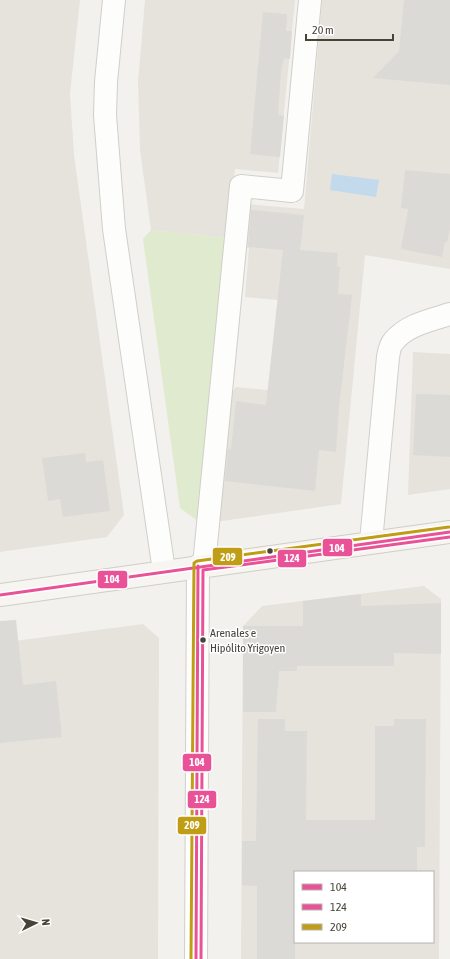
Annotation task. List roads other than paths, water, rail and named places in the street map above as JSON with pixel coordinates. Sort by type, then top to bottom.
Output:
[{"type":"main road","points":[[0,596],[164,571],[450,532]]},
{"type":"street","points":[[114,0],[106,82],[105,115],[114,229],[164,571]]},
{"type":"street","points":[[196,959],[201,566],[241,186],[292,191],[310,0]]},
{"type":"street","points":[[370,542],[388,357],[392,342],[403,332],[417,325],[450,314]]},
{"type":"water","points":[[332,174],[379,180],[376,197],[330,190]]},
{"type":"place","name":"Arenales e Hipólito Yrigoyen","points":[[203,640]]}]
